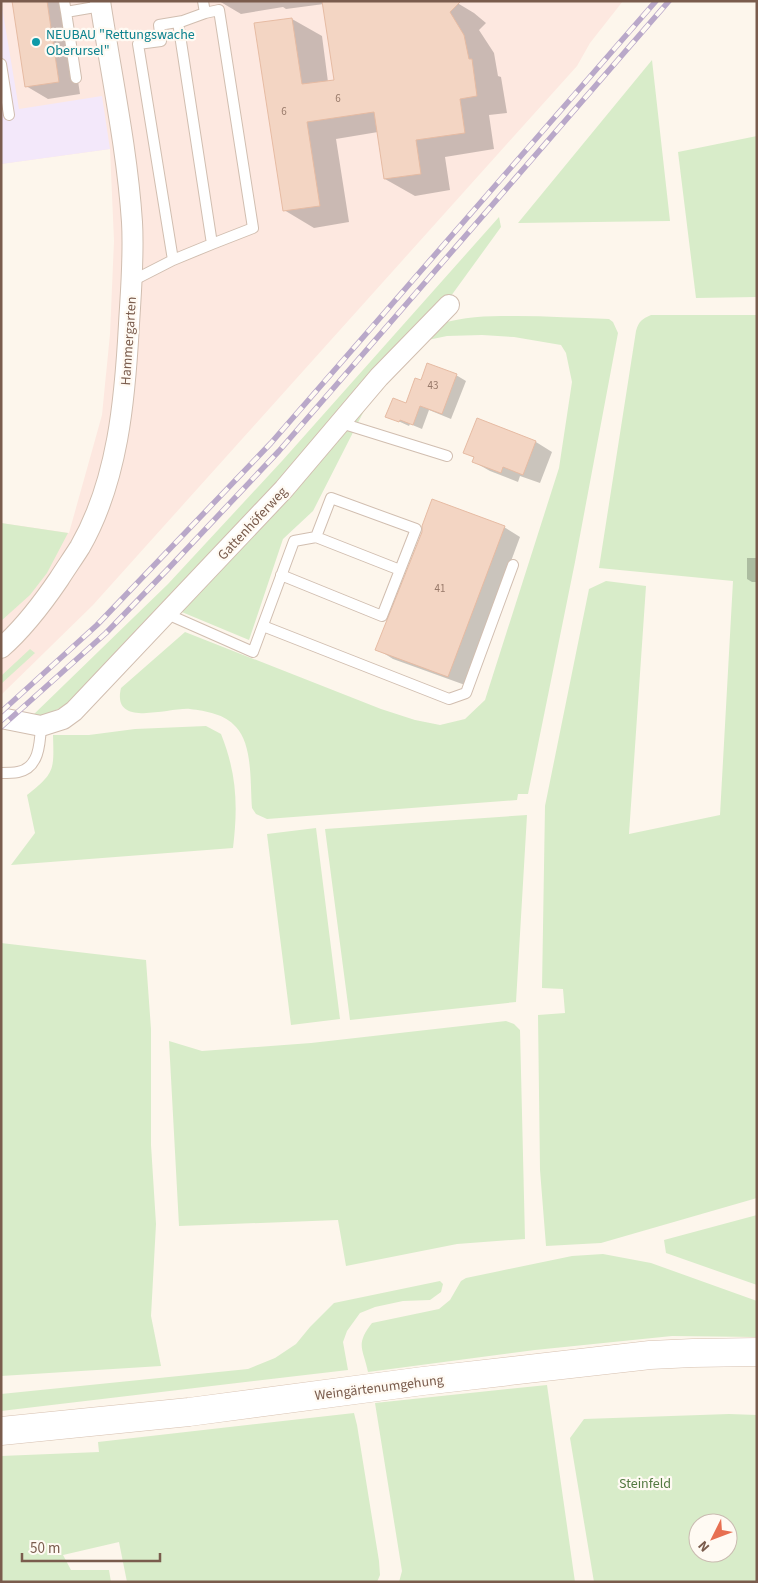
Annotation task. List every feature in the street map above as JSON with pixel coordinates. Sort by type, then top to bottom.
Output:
[{"type":"main road","name":"Weingärtenumgehung","points":[[1,1431],[189,1412],[414,1382],[632,1357],[693,1353],[757,1352]]},
{"type":"street","name":"Hammergarten","points":[[2,647],[26,623],[46,598],[80,546],[102,493],[119,426],[127,368],[132,281],[132,222],[123,148],[101,4]]},
{"type":"street","name":"Gattenhöferweg","points":[[41,726],[63,719],[74,711],[284,489],[379,377],[450,305]]},
{"type":"street","points":[[1,718],[41,726]]},
{"type":"lane","points":[[203,1],[205,13]]},
{"type":"lane","points":[[76,78],[65,7],[101,4]]},
{"type":"lane","points":[[132,281],[172,260],[253,228],[219,10],[178,22],[159,25],[161,41],[138,44],[172,260]]},
{"type":"lane","points":[[178,22],[212,244]]},
{"type":"lane","points":[[1,64],[9,115]]},
{"type":"lane","points":[[341,423],[447,456]]},
{"type":"lane","points":[[281,575],[382,616],[416,530],[331,498],[316,537]]},
{"type":"lane","points":[[166,614],[253,652],[294,541],[316,537],[400,570]]},
{"type":"lane","points":[[263,626],[449,699],[466,693],[513,565]]},
{"type":"lane","points":[[1,773],[18,772],[28,768],[35,760],[40,747],[41,726]]},
{"type":"shaded area","points":[[1,1],[623,1],[590,43],[577,66],[93,605],[1,695],[1,523],[69,533],[102,415],[110,334],[114,241],[110,149],[1,164]]},
{"type":"shaded area","points":[[1,1],[19,109],[102,96],[110,149],[1,164]]},
{"type":"green space","points":[[652,60],[670,221],[518,223]]},
{"type":"green space","points":[[757,136],[757,297],[696,298],[678,152]]},
{"type":"green space","points":[[499,217],[501,227],[443,307],[440,324],[468,318],[497,316],[609,319],[613,322],[618,333],[575,562],[528,794],[518,794],[517,800],[267,819],[256,814],[252,808],[248,754],[241,735],[232,723],[215,714],[190,709],[144,713],[133,712],[125,708],[120,701],[121,688],[185,632],[381,709],[415,720],[440,725],[465,719],[485,700],[559,468],[572,382],[566,353],[561,345],[514,337],[482,335],[447,336],[423,341],[381,391],[379,389],[369,401],[313,511],[283,539],[249,640],[165,605],[80,697],[41,718],[31,717],[168,584],[282,461]]},
{"type":"green space","points":[[651,315],[757,315],[757,1198],[601,1243],[546,1246],[540,1170],[538,1015],[565,1013],[563,989],[542,988],[545,806],[589,589],[606,581],[646,586],[629,834],[720,815],[733,581],[599,568],[636,331],[641,321]]},
{"type":"green space","points":[[1,523],[68,533],[47,573],[30,595],[1,621]]},
{"type":"green space","points":[[30,649],[35,653],[1,684],[1,676]]},
{"type":"green space","points":[[206,726],[221,734],[230,763],[236,804],[233,848],[11,865],[35,833],[27,795],[48,776],[51,770],[53,764],[53,735],[89,735],[135,729]]},
{"type":"green space","points":[[527,815],[516,1002],[350,1020],[325,829]]},
{"type":"green space","points":[[316,828],[340,1019],[291,1025],[267,834]]},
{"type":"green space","points":[[1,943],[146,960],[151,1029],[151,1145],[156,1224],[151,1316],[161,1366],[1,1376]]},
{"type":"green space","points":[[506,1021],[514,1024],[520,1030],[525,1239],[457,1244],[346,1266],[338,1220],[179,1226],[169,1041],[202,1051],[311,1043]]},
{"type":"green space","points":[[757,1215],[757,1285],[666,1253],[664,1240]]},
{"type":"green space","points":[[603,1254],[651,1263],[757,1301],[757,1337],[672,1336],[535,1350],[368,1372],[362,1342],[372,1323],[439,1309],[450,1300],[461,1281],[466,1278],[572,1256]]},
{"type":"green space","points":[[440,1281],[443,1284],[441,1292],[430,1300],[403,1301],[375,1307],[360,1313],[347,1331],[343,1342],[348,1370],[1,1411],[1,1394],[248,1369],[275,1358],[296,1344],[334,1303]]},
{"type":"green space","points":[[547,1385],[575,1582],[399,1582],[402,1571],[375,1403]]},
{"type":"green space","points":[[354,1413],[379,1561],[380,1575],[377,1582],[127,1582],[119,1542],[63,1555],[71,1570],[109,1570],[111,1582],[1,1582],[1,1456],[99,1452],[98,1442]]},
{"type":"green space","name":"Steinfeld","points":[[729,1414],[757,1415],[757,1582],[594,1582],[570,1438],[584,1419]]},
{"type":"building","name":"NEUBAU \"Rettungswache Oberursel\"","points":[[12,1],[47,1],[59,82],[25,87]]},
{"type":"building","points":[[322,1],[461,1],[450,12],[464,35],[469,59],[472,59],[477,96],[460,99],[465,133],[416,140],[421,174],[384,179],[374,112],[307,122],[320,206],[283,211],[254,23],[292,18],[302,84],[334,80]]},
{"type":"building","points":[[427,363],[457,374],[442,414],[420,406],[413,425],[385,417],[393,398],[406,403],[415,378],[421,380]]},
{"type":"building","points":[[477,418],[536,441],[523,475],[503,467],[501,473],[472,462],[474,457],[463,453]]},
{"type":"building","points":[[432,499],[505,526],[448,677],[375,650],[422,532],[422,526]]},
{"type":"railway","points":[[1,712],[97,625],[271,443],[656,1]]},
{"type":"railway","points":[[1,727],[106,633],[279,451],[669,1]]},
{"type":"place","name":"NEUBAU \"Rettungswache Oberursel\"","points":[[36,42]]}]
